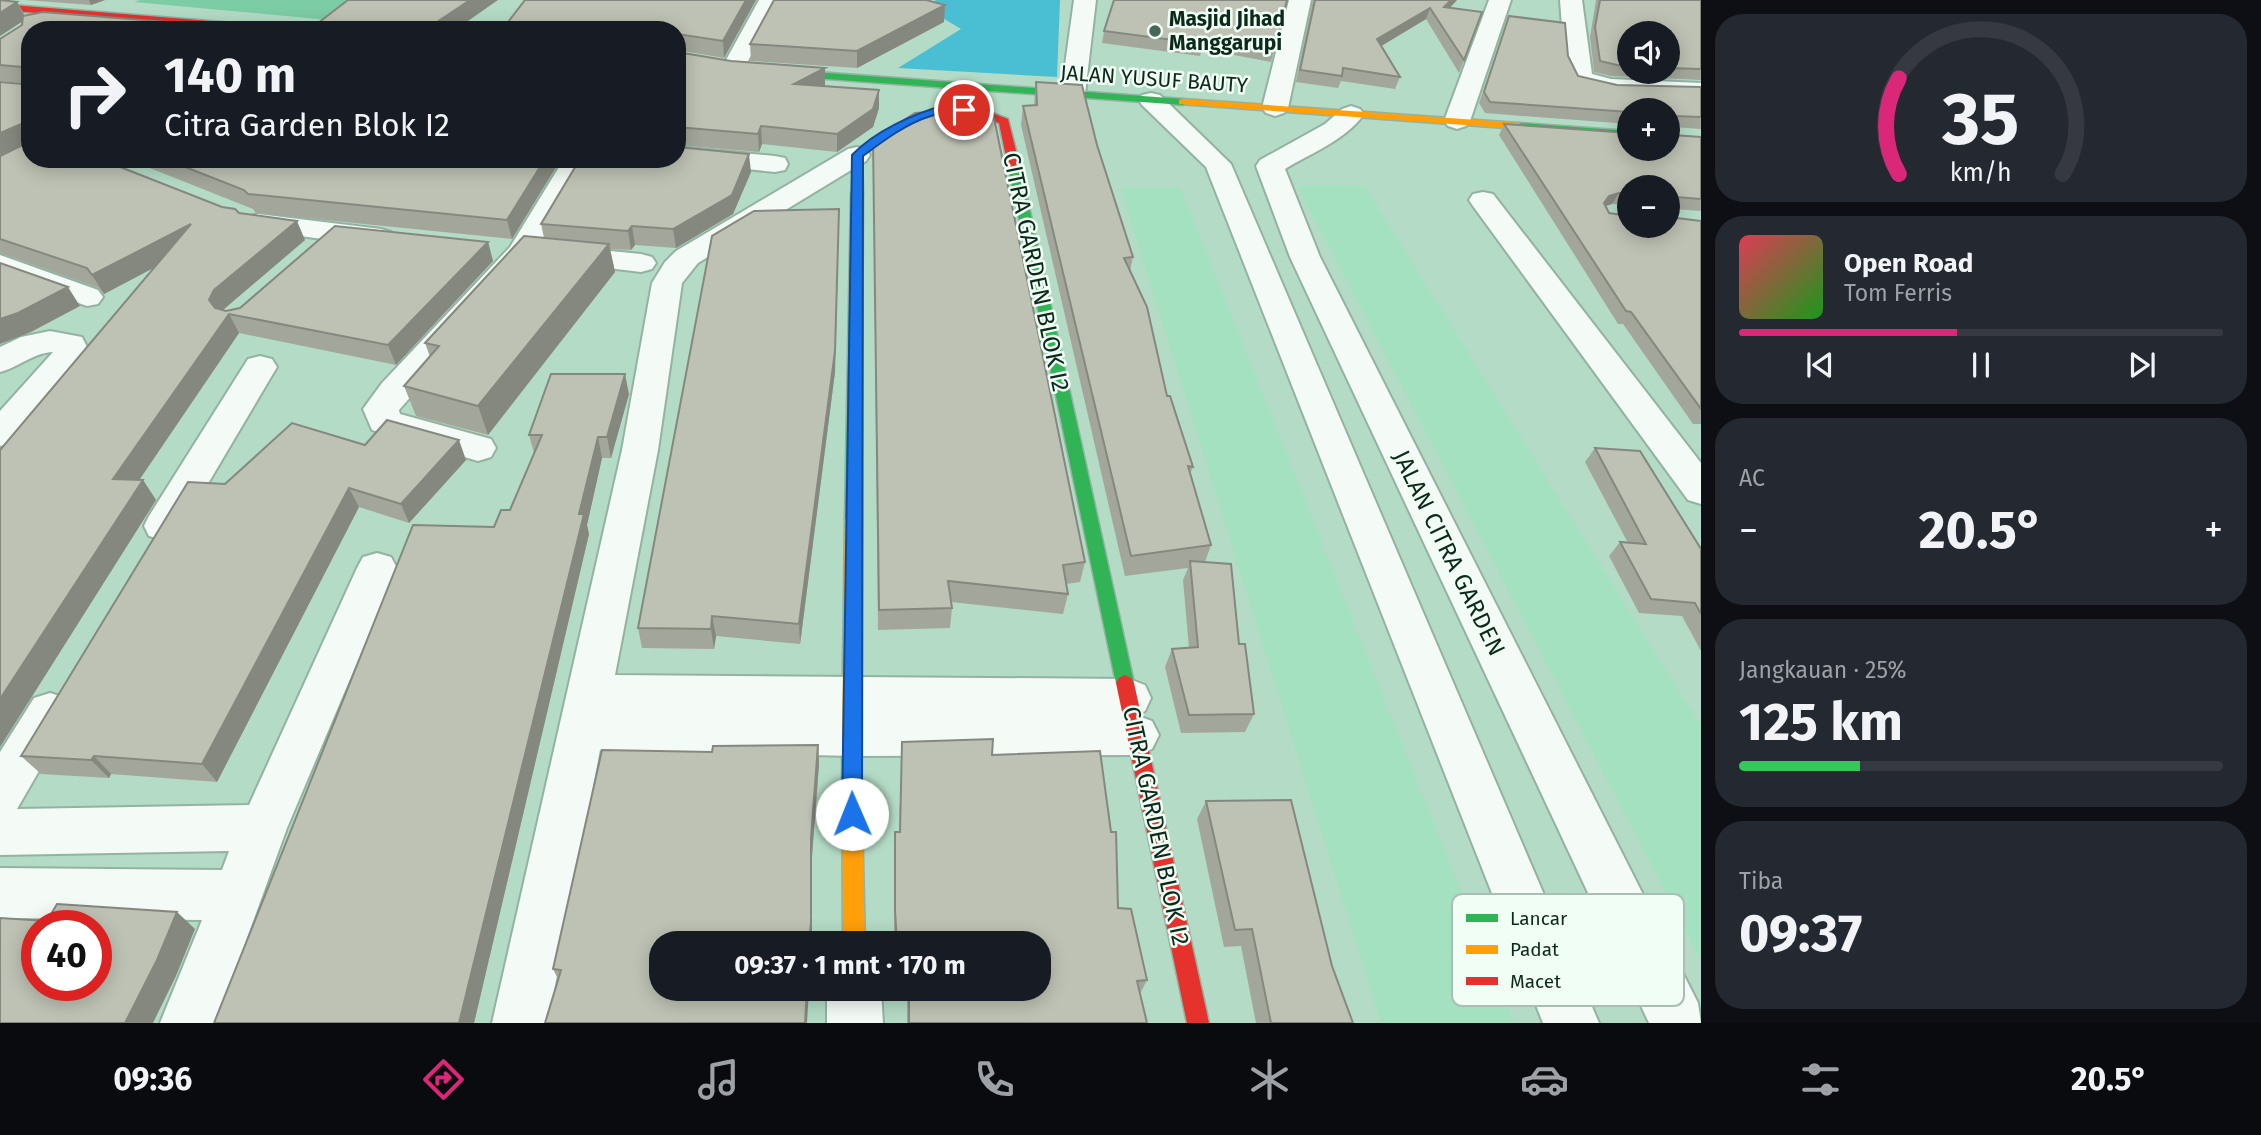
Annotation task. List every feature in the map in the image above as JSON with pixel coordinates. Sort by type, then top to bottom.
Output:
[{"type":"street","points":[[733,69],[770,0]]},
{"type":"street","points":[[1073,94],[1085,0]]},
{"type":"street","points":[[1275,108],[1300,0]]},
{"type":"street","points":[[1457,121],[1500,0]]},
{"type":"street","points":[[1571,0],[1577,67],[1581,79],[1611,86],[1701,90]]},
{"type":"street","points":[[5,10],[63,19],[103,21]]},
{"type":"street","name":"JALAN YUSUF BAUTY","points":[[686,61],[733,69],[1617,133]]},
{"type":"street","name":"JALAN CITRA GARDEN","points":[[1151,100],[1184,132],[1246,157],[1305,257],[1615,894]]},
{"type":"street","name":"CITRA GARDEN BLOK I2","points":[[857,155],[877,140],[923,115],[938,110],[983,111],[1003,121],[1198,1023]]},
{"type":"street","points":[[1246,157],[1319,137],[1334,129],[1351,114]]},
{"type":"street","points":[[520,1023],[640,450],[667,283],[687,257],[857,155]]},
{"type":"street","points":[[854,931],[852,715],[857,155]]},
{"type":"street","points":[[686,156],[775,164]]},
{"type":"street","name":"JALAN CITRA GARDEN","points":[[1246,157],[1523,894]]},
{"type":"street","points":[[478,448],[385,422],[381,409],[394,391],[522,252],[573,168]]},
{"type":"street","points":[[1483,200],[1701,490]]},
{"type":"street","points":[[243,217],[409,241]]},
{"type":"street","points":[[306,258],[336,232]]},
{"type":"street","points":[[484,248],[641,263]]},
{"type":"street","points":[[0,264],[87,298]]},
{"type":"street","points":[[0,361],[28,344],[44,340],[70,344],[72,351],[0,434]]},
{"type":"street","points":[[144,557],[260,367]]},
{"type":"street","points":[[188,1023],[263,828],[377,568]]},
{"type":"street","points":[[0,794],[72,676]]},
{"type":"street","points":[[585,712],[1133,717]]},
{"type":"street","points":[[0,832],[263,828]]},
{"type":"street","points":[[0,893],[237,895]]},
{"type":"street","points":[[854,1001],[855,1023]]},
{"type":"street","name":"JALAN CITRA GARDEN","points":[[1565,1006],[1571,1023]]},
{"type":"street","name":"JALAN CITRA GARDEN","points":[[1670,1006],[1678,1023]]},
{"type":"shaded area","points":[[361,0],[329,20],[134,2]]},
{"type":"shaded area","points":[[1297,186],[1365,186],[1701,726],[1701,960],[1684,927],[1684,894],[1667,894]]},
{"type":"shaded area","points":[[1120,187],[1180,187],[1462,894],[1452,894],[1452,1006],[1507,1006],[1514,1023],[1381,1023]]},
{"type":"water","points":[[936,0],[1060,0],[1057,77],[898,68],[961,29],[926,8]]},
{"type":"building","points":[[0,0],[17,2],[0,13]]},
{"type":"building","points":[[348,0],[470,0],[438,21],[321,21]]},
{"type":"building","points":[[525,0],[746,0],[723,41],[686,35],[686,21],[509,21]]},
{"type":"building","points":[[774,0],[926,0],[945,5],[857,51],[750,44]]},
{"type":"building","points":[[1114,0],[1287,0],[1274,50],[1204,37],[1203,44],[1104,31]]},
{"type":"building","points":[[1315,0],[1451,0],[1444,7],[1482,12],[1464,60],[1430,8],[1377,39],[1400,77],[1343,68],[1342,76],[1300,70]]},
{"type":"building","points":[[1600,0],[1701,0],[1701,69],[1680,68],[1680,21],[1617,21],[1617,65],[1600,61],[1595,27]]},
{"type":"building","points":[[43,12],[154,21],[22,21],[23,16]]},
{"type":"building","points":[[1509,16],[1565,23],[1568,56],[1578,76],[1617,85],[1701,87],[1701,117],[1680,116],[1680,98],[1617,98],[1617,111],[1490,102],[1484,92]]},
{"type":"building","points":[[21,26],[21,67],[0,65],[0,39]]},
{"type":"building","points":[[686,54],[731,61],[825,68],[794,84],[879,90],[873,109],[837,134],[761,126],[758,134],[686,128]]},
{"type":"building","points":[[0,82],[21,84],[21,124],[0,133]]},
{"type":"building","points":[[1036,82],[1082,85],[1097,145],[1133,257],[1124,258],[1147,307],[1167,396],[1170,396],[1193,467],[1188,466],[1211,545],[1131,556],[1023,106],[1037,105]]},
{"type":"building","points":[[992,108],[1085,562],[1063,565],[1068,594],[948,581],[952,608],[879,610],[873,140],[915,113]]},
{"type":"building","points":[[1504,124],[1617,132],[1617,161],[1680,161],[1680,136],[1701,137],[1701,199],[1680,197],[1680,175],[1617,175],[1617,194],[1609,196],[1604,203],[1609,213],[1617,214],[1617,238],[1680,238],[1680,218],[1701,221],[1701,409],[1631,312],[1626,311]]},
{"type":"building","points":[[21,146],[21,168],[123,168],[222,207],[235,209],[239,213],[297,221],[214,290],[209,300],[215,308],[226,311],[240,308],[335,226],[488,242],[388,345],[229,314],[113,479],[143,480],[0,699],[0,450],[191,224],[92,275],[87,268],[0,239],[0,156]]},
{"type":"building","points":[[686,148],[749,154],[732,195],[673,229],[632,226],[628,231],[541,224],[575,168],[686,168]]},
{"type":"building","points":[[188,168],[539,168],[507,220],[248,194]]},
{"type":"building","points":[[839,209],[835,351],[799,624],[712,616],[711,629],[638,628],[712,236],[754,211]]},
{"type":"building","points":[[524,236],[609,244],[478,406],[404,386],[439,346],[425,343]]},
{"type":"building","points":[[0,263],[68,287],[18,313],[0,319]]},
{"type":"building","points":[[551,374],[625,374],[607,437],[598,437],[579,514],[584,514],[459,1023],[214,1023],[413,525],[494,527],[501,510],[510,510],[542,435],[529,435]]},
{"type":"building","points":[[387,420],[459,440],[401,504],[349,488],[202,764],[94,756],[91,760],[21,756],[188,482],[225,484],[292,423],[365,445]]},
{"type":"building","points":[[1595,448],[1640,451],[1701,549],[1701,614],[1695,603],[1651,599],[1620,542],[1646,544]]},
{"type":"building","points":[[1190,561],[1231,564],[1239,644],[1245,644],[1254,714],[1189,715],[1172,649],[1198,647]]},
{"type":"building","points":[[993,739],[992,755],[1100,751],[1111,832],[1116,832],[1118,908],[1131,909],[1147,980],[1137,981],[1147,1023],[909,1023],[909,1001],[1051,1001],[1051,931],[896,931],[895,832],[900,832],[902,742]]},
{"type":"building","points":[[818,745],[811,838],[810,931],[649,931],[649,1001],[806,1001],[805,1023],[545,1023],[561,970],[553,969],[602,750],[712,752],[713,746]]},
{"type":"building","points":[[1291,800],[1332,966],[1353,1023],[1271,1023],[1252,929],[1235,930],[1206,801]]},
{"type":"building","points":[[57,904],[177,912],[157,960],[125,1023],[0,1023],[0,918],[21,919],[21,1001],[112,1001],[112,910],[53,910]]},
{"type":"traffic: fast","points":[[686,61],[733,69],[1183,102]]},
{"type":"traffic: fast","points":[[1519,126],[1617,133]]},
{"type":"traffic: fast","points":[[1014,166],[1125,683]]},
{"type":"traffic: fast","points":[[853,519],[857,193]]},
{"type":"traffic: slow","points":[[1183,102],[1519,126]]},
{"type":"traffic: slow","points":[[853,519],[851,736],[854,931]]},
{"type":"traffic: jam","points":[[0,7],[173,21]]},
{"type":"traffic: jam","points":[[857,193],[857,155],[909,122],[945,110],[964,109],[1004,121],[1014,166]]},
{"type":"traffic: jam","points":[[1125,683],[1198,1023]]},
{"type":"place","name":"Masjid Jihad Manggarupi","points":[[1155,31]]},
{"type":"route","points":[[852,814],[850,736],[853,694],[857,155],[877,140],[923,115],[945,108],[964,110]]}]
